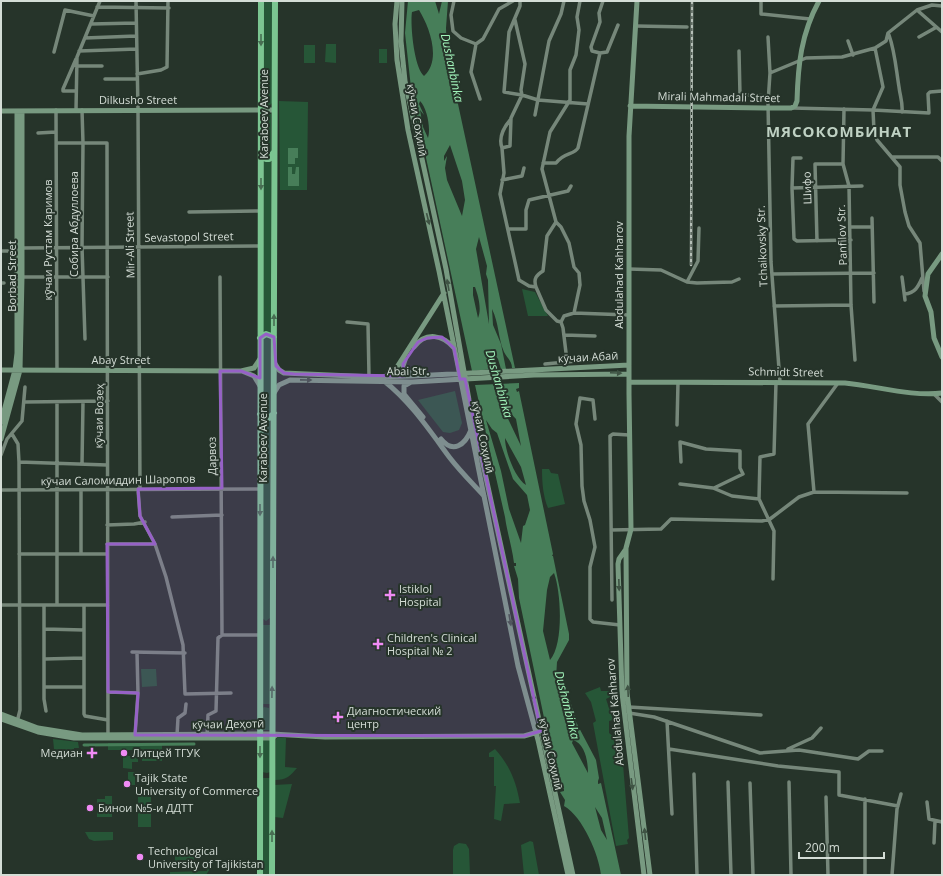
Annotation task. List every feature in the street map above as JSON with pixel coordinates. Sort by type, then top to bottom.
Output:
[{"type":"highway","name":"Karaboev Avenue","points":[[260,875],[261,1]]},
{"type":"highway","name":"Karaboev Avenue","points":[[272,875],[275,1]]},
{"type":"highway","points":[[261,153],[266,159],[269,159],[274,152]]},
{"type":"highway","points":[[260,338],[268,334],[274,338]]},
{"type":"highway","points":[[260,414],[269,418],[274,413]]},
{"type":"highway","points":[[260,619],[267,624],[273,618]]},
{"type":"highway","points":[[260,710],[265,705],[272,708]]},
{"type":"highway","points":[[260,773],[266,777],[270,776],[272,771]]},
{"type":"main road","name":"кӯчаи Соҳилӣ","points":[[397,1],[395,31],[397,60],[408,130],[444,293],[521,677],[538,732]]},
{"type":"main road","name":"кӯчаи Соҳилӣ","points":[[402,1],[400,28],[402,63],[446,270],[468,400],[528,675],[538,732],[568,875]]},
{"type":"main road","name":"Abdulahad Kahharov","points":[[638,1],[630,106],[629,434],[631,529],[626,548],[626,625],[629,710],[649,874]]},
{"type":"main road","name":"Mirali Mahmadali Street","points":[[630,106],[791,108],[795,106],[797,101],[801,46],[810,20],[819,1]]},
{"type":"main road","name":"Dilkusho Street","points":[[1,111],[274,110]]},
{"type":"main road","name":"Borbad Street","points":[[1,439],[17,370],[22,277],[19,111]]},
{"type":"main road","name":"Borbad Street","points":[[1,422],[17,370],[19,111]]},
{"type":"main road","points":[[421,189],[423,191],[428,188]]},
{"type":"main road","points":[[424,204],[431,203]]},
{"type":"main road","points":[[942,254],[928,274],[925,296],[931,312],[934,338],[942,357]]},
{"type":"main road","points":[[444,293],[397,367],[385,379],[443,447],[450,458],[485,497]]},
{"type":"main road","points":[[454,348],[442,337],[427,338],[418,342],[403,364],[404,370],[412,379],[404,386],[404,394],[443,442],[450,446],[462,445],[467,440],[471,429]]},
{"type":"main road","name":"Abay Street","points":[[1,370],[241,371],[254,368],[260,359]]},
{"type":"main road","name":"Abai Str.","points":[[274,361],[279,370],[284,372],[369,376],[385,379]]},
{"type":"main road","name":"кӯчаи Абаӣ","points":[[533,372],[629,365]]},
{"type":"main road","points":[[241,371],[254,376],[260,388]]},
{"type":"main road","name":"Abai Str.","points":[[273,394],[279,385],[290,380],[412,379],[533,372]]},
{"type":"main road","name":"кӯчаи Абаӣ","points":[[533,372],[629,374]]},
{"type":"main road","name":"Schmidt Street","points":[[629,382],[838,383],[871,385],[918,394],[942,393]]},
{"type":"main road","name":"Abdulahad Kahharov","points":[[626,548],[619,559],[623,706],[649,874]]},
{"type":"main road","points":[[521,677],[528,675]]},
{"type":"main road","name":"кӯчаи Деҳотӣ","points":[[1,714],[17,723]]},
{"type":"main road","name":"кӯчаи Деҳотӣ","points":[[1,719],[56,736],[524,736],[538,732]]},
{"type":"main road","points":[[538,732],[573,875]]},
{"type":"main road","name":"кӯчаи Деҳотӣ","points":[[108,737],[135,735],[207,737]]},
{"type":"street","points":[[76,91],[63,89],[100,1]]},
{"type":"street","name":"Mir-Ali Street","points":[[136,1],[140,516],[145,522],[155,544],[166,578],[185,653],[185,694],[216,694]]},
{"type":"street","points":[[137,74],[162,70],[166,67],[169,8],[168,1]]},
{"type":"street","points":[[454,1],[451,16],[453,31],[460,38],[476,44]]},
{"type":"street","points":[[480,98],[471,72],[476,44],[483,39],[499,9],[513,1]]},
{"type":"street","points":[[520,1],[520,6],[509,32],[504,92],[522,95],[538,100],[588,104]]},
{"type":"street","points":[[535,115],[549,41],[561,14],[564,1]]},
{"type":"street","points":[[574,313],[580,285],[579,273],[574,267],[569,243],[561,227],[556,222],[542,172],[550,132],[570,98],[570,70],[576,55],[579,30],[577,17],[580,1]]},
{"type":"street","points":[[603,1],[599,13],[600,22],[590,47],[592,51],[600,53],[607,52],[618,25]]},
{"type":"street","points":[[761,1],[761,14],[810,20]]},
{"type":"street","points":[[770,73],[813,56],[828,59],[853,55],[875,48],[886,41],[888,33],[917,10],[932,5],[942,6]]},
{"type":"street","points":[[97,7],[169,8]]},
{"type":"street","points":[[54,52],[65,10],[94,16]]},
{"type":"street","points":[[917,10],[931,21],[935,28],[942,32]]},
{"type":"street","points":[[515,20],[525,64],[521,90],[522,95],[511,118],[504,127],[502,134],[504,160],[500,194],[519,280],[529,286],[536,287]]},
{"type":"street","points":[[91,24],[136,23]]},
{"type":"street","points":[[636,26],[686,27]]},
{"type":"street","points":[[919,37],[935,28]]},
{"type":"street","points":[[888,33],[894,50],[899,89],[903,101],[902,112]]},
{"type":"street","points":[[85,38],[136,36]]},
{"type":"street","name":"Tchaikovsky Str.","points":[[759,499],[760,457],[774,454],[778,382],[772,274],[768,108],[770,73],[768,37]]},
{"type":"street","points":[[848,41],[853,55]]},
{"type":"street","points":[[875,48],[883,87],[873,110],[874,131],[882,148],[900,167],[900,185],[907,219],[920,243],[922,277],[925,296]]},
{"type":"street","points":[[79,51],[137,50]]},
{"type":"street","points":[[739,51],[740,95],[768,96]]},
{"type":"street","points":[[543,163],[556,163],[562,156],[576,151],[581,140],[600,53]]},
{"type":"street","points":[[77,56],[76,91],[79,110]]},
{"type":"street","points":[[76,66],[102,66]]},
{"type":"street","points":[[105,78],[137,79]]},
{"type":"street","points":[[791,108],[929,113],[928,94],[930,92],[942,91]]},
{"type":"street","name":"Panfilov Str.","points":[[844,109],[844,164],[849,186],[852,274],[851,305],[855,360]]},
{"type":"street","name":"кӯчаи Рустам Каримов","points":[[56,110],[58,370]]},
{"type":"street","name":"Собира Абдуллоева","points":[[79,110],[83,143],[82,246],[85,339]]},
{"type":"street","points":[[502,148],[510,146],[511,118]]},
{"type":"street","points":[[38,132],[56,132]]},
{"type":"street","name":"кӯчаи Возеҳ","points":[[57,143],[107,143],[108,401],[106,490],[108,737]]},
{"type":"street","points":[[892,157],[938,157],[942,161]]},
{"type":"street","points":[[801,158],[793,158],[792,188],[794,239],[797,241],[851,240]]},
{"type":"street","name":"Шифо","points":[[817,241],[815,164],[844,164]]},
{"type":"street","points":[[502,180],[520,178],[524,168]]},
{"type":"street","points":[[508,230],[526,229],[527,202],[568,191],[571,186]]},
{"type":"street","points":[[792,188],[862,186]]},
{"type":"street","points":[[189,212],[261,211]]},
{"type":"street","points":[[872,218],[874,302]]},
{"type":"street","points":[[556,222],[547,236],[543,271],[535,277],[536,287],[549,314],[557,321],[561,322]]},
{"type":"street","points":[[851,227],[872,226]]},
{"type":"street","points":[[687,282],[698,261],[699,228]]},
{"type":"street","name":"Sevastopol Street","points":[[22,248],[82,246],[261,246]]},
{"type":"street","points":[[1,251],[17,251]]},
{"type":"street","points":[[629,269],[661,270],[687,282],[725,282],[739,279]]},
{"type":"street","points":[[772,274],[874,273]]},
{"type":"street","points":[[22,277],[108,277]]},
{"type":"street","name":"Дарвоз","points":[[216,694],[218,638],[222,635],[220,277]]},
{"type":"street","points":[[902,277],[905,300]]},
{"type":"street","points":[[905,294],[911,294],[917,288],[922,277]]},
{"type":"street","points":[[774,306],[851,305]]},
{"type":"street","points":[[567,361],[561,322],[564,316],[574,313],[629,315]]},
{"type":"street","points":[[347,322],[368,324],[369,376]]},
{"type":"street","points":[[564,334],[595,336]]},
{"type":"street","points":[[545,364],[598,359]]},
{"type":"street","points":[[676,425],[678,382]]},
{"type":"street","points":[[814,492],[808,424],[838,383]]},
{"type":"street","points":[[1,455],[7,440],[22,421],[25,402],[25,387]]},
{"type":"street","points":[[934,394],[942,402]]},
{"type":"street","points":[[596,419],[593,400],[580,398],[576,424],[581,445],[584,501],[590,520],[594,546],[590,567],[590,619],[593,622],[620,625]]},
{"type":"street","points":[[25,402],[108,401]]},
{"type":"street","points":[[57,402],[57,604]]},
{"type":"street","points":[[82,464],[83,402]]},
{"type":"street","points":[[12,434],[18,444],[19,462],[20,710],[17,723]]},
{"type":"street","points":[[612,600],[610,436],[613,434],[629,434]]},
{"type":"street","points":[[681,462],[680,442],[706,449],[740,451],[740,468],[743,474],[721,486],[713,488]]},
{"type":"street","points":[[19,462],[107,465]]},
{"type":"street","points":[[680,484],[713,488],[732,496],[759,499],[774,531],[773,579]]},
{"type":"street","name":"кӯчаи Саломиддин Шаропов","points":[[1,490],[260,489]]},
{"type":"street","points":[[81,490],[81,554]]},
{"type":"street","points":[[611,530],[661,529],[671,519],[762,522],[770,520],[799,497],[814,492],[907,493]]},
{"type":"street","points":[[172,517],[222,515]]},
{"type":"street","points":[[107,525],[145,522]]},
{"type":"street","points":[[107,544],[155,544]]},
{"type":"street","points":[[19,554],[107,554]]},
{"type":"street","points":[[1,605],[108,605]]},
{"type":"street","points":[[44,605],[44,687],[46,711]]},
{"type":"street","points":[[84,605],[84,715],[108,720]]},
{"type":"street","points":[[44,629],[84,630]]},
{"type":"street","points":[[222,635],[260,635]]},
{"type":"street","points":[[132,652],[185,653]]},
{"type":"street","points":[[135,735],[138,692],[137,652]]},
{"type":"street","points":[[45,659],[83,658]]},
{"type":"street","points":[[44,687],[84,687]]},
{"type":"street","points":[[108,692],[138,692]]},
{"type":"street","points":[[207,737],[208,715],[216,711],[216,694],[231,694]]},
{"type":"street","points":[[177,735],[178,718],[185,713],[186,704]]},
{"type":"street","points":[[629,710],[761,715]]},
{"type":"street","points":[[629,710],[667,721],[760,753],[799,750],[858,758],[869,751],[882,751]]},
{"type":"street","points":[[667,721],[672,814]]},
{"type":"street","points":[[784,751],[800,745],[812,738],[821,728]]},
{"type":"street","points":[[669,749],[778,766],[839,772],[839,795],[865,799],[869,802],[898,806]]},
{"type":"street","points":[[694,774],[697,875]]},
{"type":"street","points":[[728,782],[731,875]]},
{"type":"street","points":[[750,782],[753,875]]},
{"type":"street","points":[[789,782],[791,875]]},
{"type":"street","points":[[892,875],[898,806],[901,794]]},
{"type":"street","points":[[826,798],[828,875]]},
{"type":"street","points":[[865,799],[866,875]]},
{"type":"street","points":[[928,802],[929,819],[935,822],[942,822]]},
{"type":"street","points":[[934,843],[935,822]]},
{"type":"highlighted area","points":[[266,334],[274,337],[276,366],[284,373],[294,374],[404,376],[403,364],[418,342],[427,338],[442,337],[454,348],[460,379],[465,379],[541,731],[524,736],[135,735],[138,693],[108,692],[107,544],[155,544],[140,516],[138,489],[222,488],[220,371],[241,371],[260,378],[260,338]]},
{"type":"shaded area","points":[[263,1],[272,1],[272,103],[270,105],[264,105]]},
{"type":"shaded area","points":[[326,44],[336,44],[336,63],[325,62]]},
{"type":"shaded area","points":[[304,45],[315,45],[315,63],[304,63]]},
{"type":"shaded area","points":[[379,49],[387,49],[387,63],[379,63]]},
{"type":"shaded area","points":[[279,101],[308,102],[307,190],[280,190]]},
{"type":"shaded area","points":[[263,114],[271,114],[271,153],[268,156],[263,154]]},
{"type":"shaded area","points":[[264,160],[271,160],[271,333],[263,333]]},
{"type":"shaded area","points":[[522,289],[535,292],[548,316],[528,316]]},
{"type":"shaded area","points":[[267,337],[271,338],[270,414],[268,415],[263,414],[263,339]]},
{"type":"shaded area","points":[[455,391],[462,423],[459,430],[450,433],[443,432],[418,400]]},
{"type":"shaded area","points":[[263,419],[270,419],[270,618],[266,621],[262,618]]},
{"type":"shaded area","points":[[542,469],[549,469],[551,473],[558,474],[565,504],[548,508],[543,489]]},
{"type":"shaded area","points":[[263,625],[270,625],[270,704],[262,704]]},
{"type":"shaded area","points":[[141,669],[156,669],[157,686],[142,687]]},
{"type":"shaded area","points":[[600,687],[601,691],[612,691],[612,696],[606,699],[613,720],[609,721],[609,733],[615,738],[620,747],[620,737],[622,736],[624,755],[623,764],[629,838],[627,840],[628,844],[616,846],[593,723],[596,721],[591,702],[585,693]]},
{"type":"shaded area","points":[[264,707],[269,708],[270,730],[262,730],[262,709]]},
{"type":"shaded area","points":[[278,737],[286,738],[285,767],[297,768],[288,777],[275,780],[276,739]]},
{"type":"shaded area","points":[[53,739],[78,742],[79,748],[74,748],[74,757],[60,757],[60,750],[54,749]]},
{"type":"shaded area","points":[[262,740],[270,740],[270,772],[267,773],[262,772]]},
{"type":"shaded area","points":[[108,743],[162,744],[162,761],[142,761],[142,750],[108,750]]},
{"type":"shaded area","points":[[495,749],[512,774],[520,803],[504,804],[501,821],[494,819],[496,786],[494,786],[494,757],[489,757],[489,753]]},
{"type":"shaded area","points":[[123,756],[138,756],[138,762],[132,762],[132,769],[123,768]]},
{"type":"shaded area","points":[[128,772],[135,772],[135,785],[128,785]]},
{"type":"shaded area","points":[[262,778],[270,778],[269,875],[262,875]]},
{"type":"shaded area","points":[[292,784],[283,818],[274,817],[274,785]]},
{"type":"shaded area","points":[[138,793],[151,793],[151,827],[138,827]]},
{"type":"shaded area","points":[[105,796],[112,796],[112,817],[97,817],[97,799],[105,799]]},
{"type":"shaded area","points":[[85,832],[113,832],[113,840],[94,841],[89,839]]},
{"type":"shaded area","points":[[530,841],[533,842],[539,875],[524,875],[521,845]]},
{"type":"shaded area","points":[[459,843],[466,844],[469,849],[470,875],[453,875],[453,850],[454,846]]},
{"type":"shaded area","points":[[175,854],[194,854],[194,862],[175,862]]},
{"type":"shaded area","points":[[207,864],[213,864],[206,875],[170,875],[170,872],[207,871]]},
{"type":"water","points":[[408,1],[435,1],[439,14],[442,1],[448,1],[446,28],[447,53],[515,368],[512,368],[510,361],[504,352],[492,309],[493,325],[501,344],[506,369],[501,369],[498,359],[491,349],[489,358],[493,369],[472,371],[411,88],[405,33]],"holes":[[[419,10],[427,25],[432,43],[432,61],[424,76],[415,55],[412,35],[412,12]],[[420,101],[425,108],[429,124],[428,138],[423,127],[420,110],[424,115],[419,104]],[[450,145],[462,181],[465,200],[462,216],[447,180],[445,168],[447,156],[444,161],[444,156]],[[479,237],[487,266],[486,274],[488,280],[489,324],[476,249]],[[473,287],[475,287],[479,302],[480,310],[478,318],[473,295]]]},
{"type":"water","points":[[288,148],[298,148],[298,158],[295,158],[295,164],[288,164]]},
{"type":"water","points":[[288,167],[292,167],[292,174],[295,174],[296,167],[299,167],[299,186],[288,186]]},
{"type":"water","name":"Dushanbinka","points":[[519,383],[519,388],[516,389],[517,392],[519,391],[569,634],[569,640],[557,662],[556,678],[561,691],[570,700],[576,722],[596,760],[599,778],[598,784],[601,783],[621,875],[601,875],[597,857],[584,827],[571,811],[564,806],[565,800],[560,792],[564,791],[564,789],[562,788],[556,775],[519,598],[518,579],[514,566],[516,566],[516,563],[514,563],[475,385]],"holes":[[[500,402],[516,419],[521,446]],[[486,420],[492,429],[497,433],[513,479],[527,495],[530,510],[525,525],[523,526],[521,543],[509,509],[501,471]],[[505,438],[521,467],[526,485],[518,477],[511,464]],[[554,573],[560,604],[558,642],[550,660],[543,631],[547,590],[550,577]],[[573,740],[583,749],[588,773],[572,743]],[[595,807],[602,818],[607,840],[601,830]]]},
{"type":"waterway","points":[[84,745],[194,744]]},
{"type":"railway","points":[[691,265],[692,1]]},
{"type":"place","name":"Istiklol Hospital","points":[[390,595]]},
{"type":"place","name":"Children's Clinical Hospital № 2","points":[[378,644]]},
{"type":"place","name":"Диагностический центр","points":[[338,717]]},
{"type":"place","name":"Медиан","points":[[92,753]]},
{"type":"place","name":"Литцей ТГУК","points":[[124,753]]},
{"type":"place","name":"Tajik State University of Commerce","points":[[127,784]]},
{"type":"place","name":"Бинои №5-и ДДТТ","points":[[90,808]]},
{"type":"place","name":"Technological University of Tajikistan","points":[[140,857]]},
{"type":"district","name":"МЯСОКОМБИНАТ","points":[[839,132]]}]
